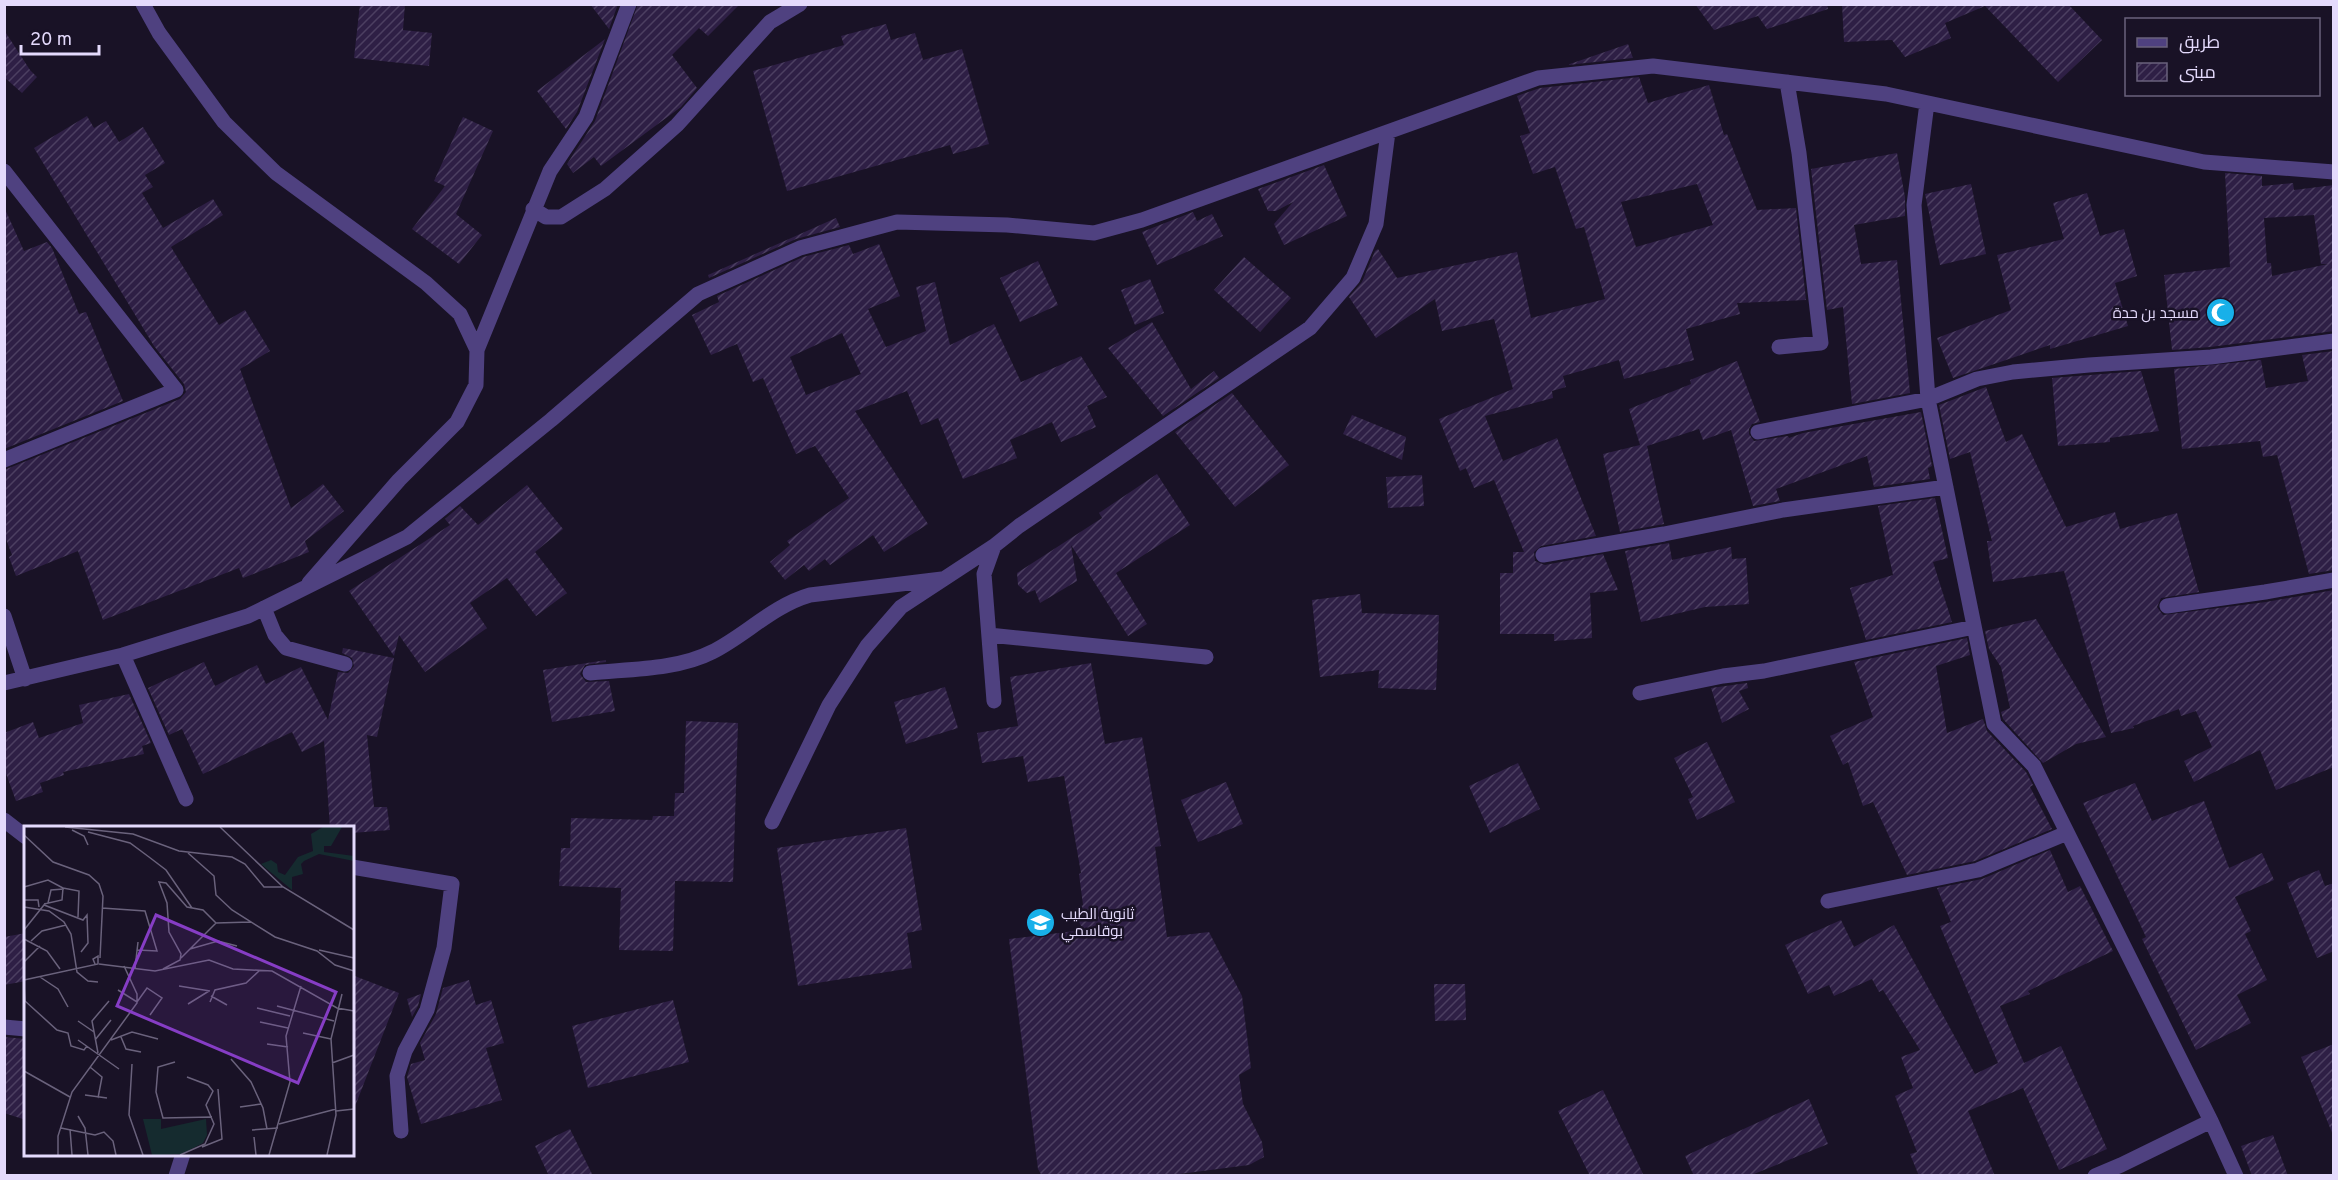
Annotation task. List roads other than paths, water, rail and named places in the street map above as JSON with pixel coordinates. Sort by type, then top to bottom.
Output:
[{"type":"street","points":[[143,4],[159,33],[224,122],[276,173],[426,283],[460,315],[477,350]]},
{"type":"street","points":[[305,588],[353,530],[457,422],[476,385],[477,350],[533,209],[550,171],[586,117],[629,4]]},
{"type":"street","points":[[533,209],[546,217],[561,217],[605,189],[677,125],[770,22],[800,4]]},
{"type":"street","points":[[4,683],[123,655],[248,616],[407,537],[550,420],[698,294],[800,248],[897,222],[1007,225],[1095,233],[1142,220],[1538,78],[1653,66],[1886,94],[2204,162],[2334,172]]},
{"type":"street","points":[[1779,347],[1821,344],[1799,153],[1787,82]]},
{"type":"street","points":[[1928,103],[1914,205],[1928,399],[1994,724],[2034,766],[2211,1121],[2236,1176]]},
{"type":"street","points":[[772,822],[829,705],[867,646],[901,607],[994,546],[1019,526],[1310,328],[1353,278],[1376,224],[1388,132]]},
{"type":"street","points":[[4,171],[176,390],[4,459]]},
{"type":"street","points":[[1758,432],[1928,399],[1977,379],[2013,372],[2211,357],[2334,341]]},
{"type":"street","points":[[1543,555],[1783,510],[1946,487]]},
{"type":"street","points":[[994,546],[984,574],[994,701]]},
{"type":"street","points":[[590,673],[689,662],[713,652],[790,601],[810,595],[942,579]]},
{"type":"street","points":[[2167,606],[2334,580]]},
{"type":"street","points":[[264,608],[275,635],[286,648],[345,664]]},
{"type":"street","points":[[4,616],[25,679]]},
{"type":"street","points":[[1640,693],[1723,676],[1764,671],[1974,627]]},
{"type":"street","points":[[989,636],[1206,657]]},
{"type":"street","points":[[123,655],[186,799]]},
{"type":"street","points":[[4,820],[24,835]]},
{"type":"street","points":[[1828,901],[1978,870],[2067,833]]},
{"type":"street","points":[[354,867],[452,884],[444,948],[427,1010],[405,1051],[397,1076],[401,1131]]},
{"type":"street","points":[[4,1027],[24,1029]]},
{"type":"street","points":[[2095,1176],[2121,1166],[2211,1121]]},
{"type":"street","points":[[176,1176],[183,1156]]},
{"type":"place","name":"مسجد بن حدة","points":[[2220,313]]},
{"type":"place","name":"ثانوية الطيب بوقاسمي","points":[[1040,923]]}]
